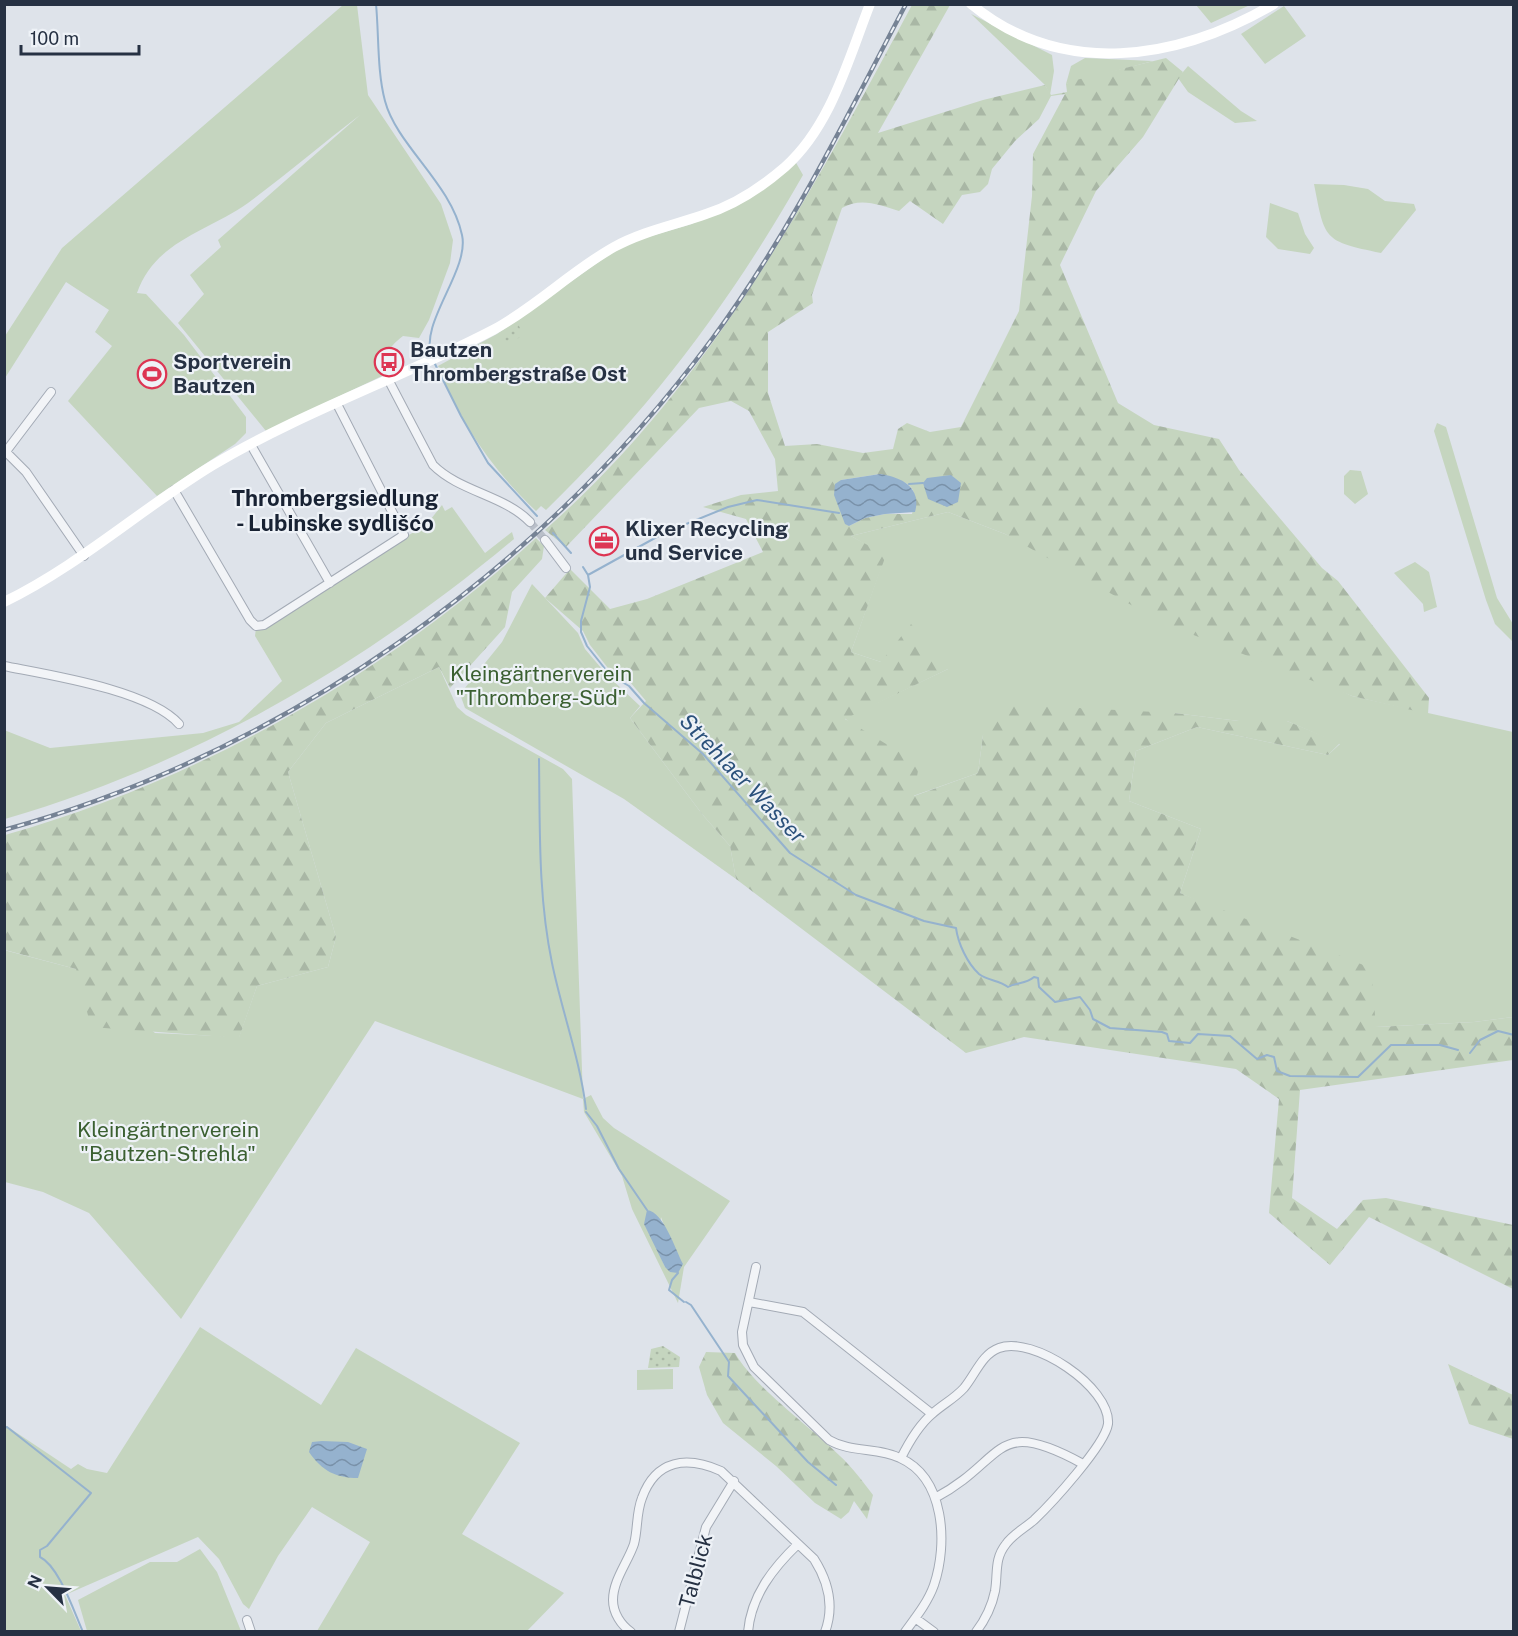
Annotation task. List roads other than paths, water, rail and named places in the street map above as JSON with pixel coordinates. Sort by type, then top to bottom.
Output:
[{"type":"street","points":[[4,602],[38,586],[84,556],[174,490],[251,445],[432,361],[496,328],[613,247],[650,230],[708,214],[739,199],[782,169],[813,134],[836,91],[870,4]]},
{"type":"street","points":[[970,4],[1005,27],[1066,50],[1112,54],[1168,48],[1226,29],[1274,4]]},
{"type":"street","points":[[389,381],[433,465],[444,477],[502,504],[530,522]]},
{"type":"street","points":[[51,392],[5,453],[26,472],[84,556]]},
{"type":"street","points":[[174,490],[244,611],[256,626],[264,625],[403,536],[337,404]]},
{"type":"street","points":[[251,445],[330,583]]},
{"type":"street","points":[[544,540],[566,567]]},
{"type":"street","points":[[4,666],[112,689],[164,712],[179,724]]},
{"type":"street","points":[[756,1268],[742,1332],[743,1345],[754,1367],[829,1440],[839,1446],[901,1458],[918,1471],[936,1498],[941,1528],[938,1570],[934,1586],[905,1632]]},
{"type":"street","points":[[749,1302],[803,1312],[932,1414]]},
{"type":"street","points":[[901,1458],[911,1439],[932,1414],[949,1403],[965,1387],[987,1356],[997,1348],[1007,1345],[1029,1349],[1063,1366],[1089,1384],[1107,1414],[1108,1425],[1103,1438],[1083,1464],[1054,1499],[1008,1541],[1001,1551],[996,1567],[992,1603],[976,1632]]},
{"type":"street","points":[[936,1498],[970,1477],[994,1451],[1014,1442],[1039,1443],[1083,1464]]},
{"type":"street","points":[[630,1631],[618,1618],[613,1600],[619,1577],[633,1545],[642,1498],[654,1476],[665,1466],[695,1463],[721,1471],[734,1481],[814,1559],[828,1585],[830,1611],[825,1632]]},
{"type":"street","name":"Talblick","points":[[679,1632],[706,1527],[734,1481]]},
{"type":"street","points":[[748,1632],[759,1593],[770,1574],[798,1544]]},
{"type":"street","points":[[915,1618],[934,1632]]},
{"type":"street","points":[[247,1620],[251,1632]]},
{"type":"water","points":[[880,474],[902,481],[913,490],[916,503],[915,512],[885,514],[865,518],[849,526],[845,524],[834,495],[835,484],[841,480]]},
{"type":"water","points":[[951,475],[961,483],[958,502],[947,507],[928,499],[923,483],[927,478]]},
{"type":"water","points":[[647,1210],[659,1217],[668,1232],[683,1264],[678,1273],[670,1272],[665,1267],[644,1224]]},
{"type":"water","points":[[312,1442],[348,1442],[367,1449],[358,1478],[336,1475],[319,1464],[309,1452]]},
{"type":"waterway","name":"Strehlaer Wasser","points":[[376,4],[382,89],[391,118],[447,198],[462,235],[459,264],[432,329],[430,344],[432,357]]},
{"type":"waterway","name":"Strehlaer Wasser","points":[[434,362],[488,463],[537,516]]},
{"type":"waterway","points":[[909,484],[923,483]]},
{"type":"waterway","points":[[588,575],[664,533],[728,507],[757,500],[839,513]]},
{"type":"waterway","points":[[553,533],[571,553]]},
{"type":"waterway","name":"Strehlaer Wasser","points":[[583,567],[588,575],[590,587],[581,621],[581,632],[587,646],[610,675],[629,686],[644,703],[703,754],[790,853],[856,895],[924,921],[956,928],[967,959],[982,976],[1008,987],[1034,977],[1038,978],[1039,987],[1055,1002],[1080,997],[1090,1010],[1093,1019],[1110,1028],[1162,1032],[1167,1034],[1169,1041],[1190,1043],[1198,1034],[1230,1036],[1257,1059],[1267,1055],[1274,1057],[1277,1071],[1290,1076],[1358,1077],[1391,1045],[1440,1045],[1458,1050]]},
{"type":"waterway","points":[[539,759],[541,861],[547,938],[580,1072],[586,1109]]},
{"type":"waterway","name":"Strehlaer Wasser","points":[[1470,1053],[1480,1040],[1498,1031],[1514,1035]]},
{"type":"waterway","points":[[586,1112],[597,1126],[619,1169],[647,1210]]},
{"type":"waterway","points":[[678,1273],[672,1280],[669,1290],[684,1302]]},
{"type":"waterway","points":[[686,1302],[691,1305],[729,1362],[728,1376],[808,1462],[836,1485]]},
{"type":"waterway","points":[[4,1428],[7,1427],[91,1493],[47,1546],[40,1550],[40,1557],[47,1562],[60,1579],[83,1632]]},
{"type":"tunnel","points":[[530,522],[545,540]]},
{"type":"railway","points":[[4,830],[108,796],[209,753],[306,702],[398,643],[486,576],[568,503],[644,424],[712,339],[740,299],[766,259],[839,133],[906,4]]},
{"type":"place","name":"Bautzen Thrombergstraße Ost","points":[[389,362]]},
{"type":"place","name":"Sportverein Bautzen","points":[[152,374]]},
{"type":"place","name":"Klixer Recycling und Service","points":[[604,541]]},
{"type":"district","name":"Thrombergsiedlung - Lubinske sydlišćo","points":[[335,510]]},
{"type":"park label","name":"Kleingärtnerverein \"Thromberg-Süd\"","points":[[541,686]]},
{"type":"park label","name":"Kleingärtnerverein \"Bautzen-Strehla\"","points":[[168,1142]]}]
